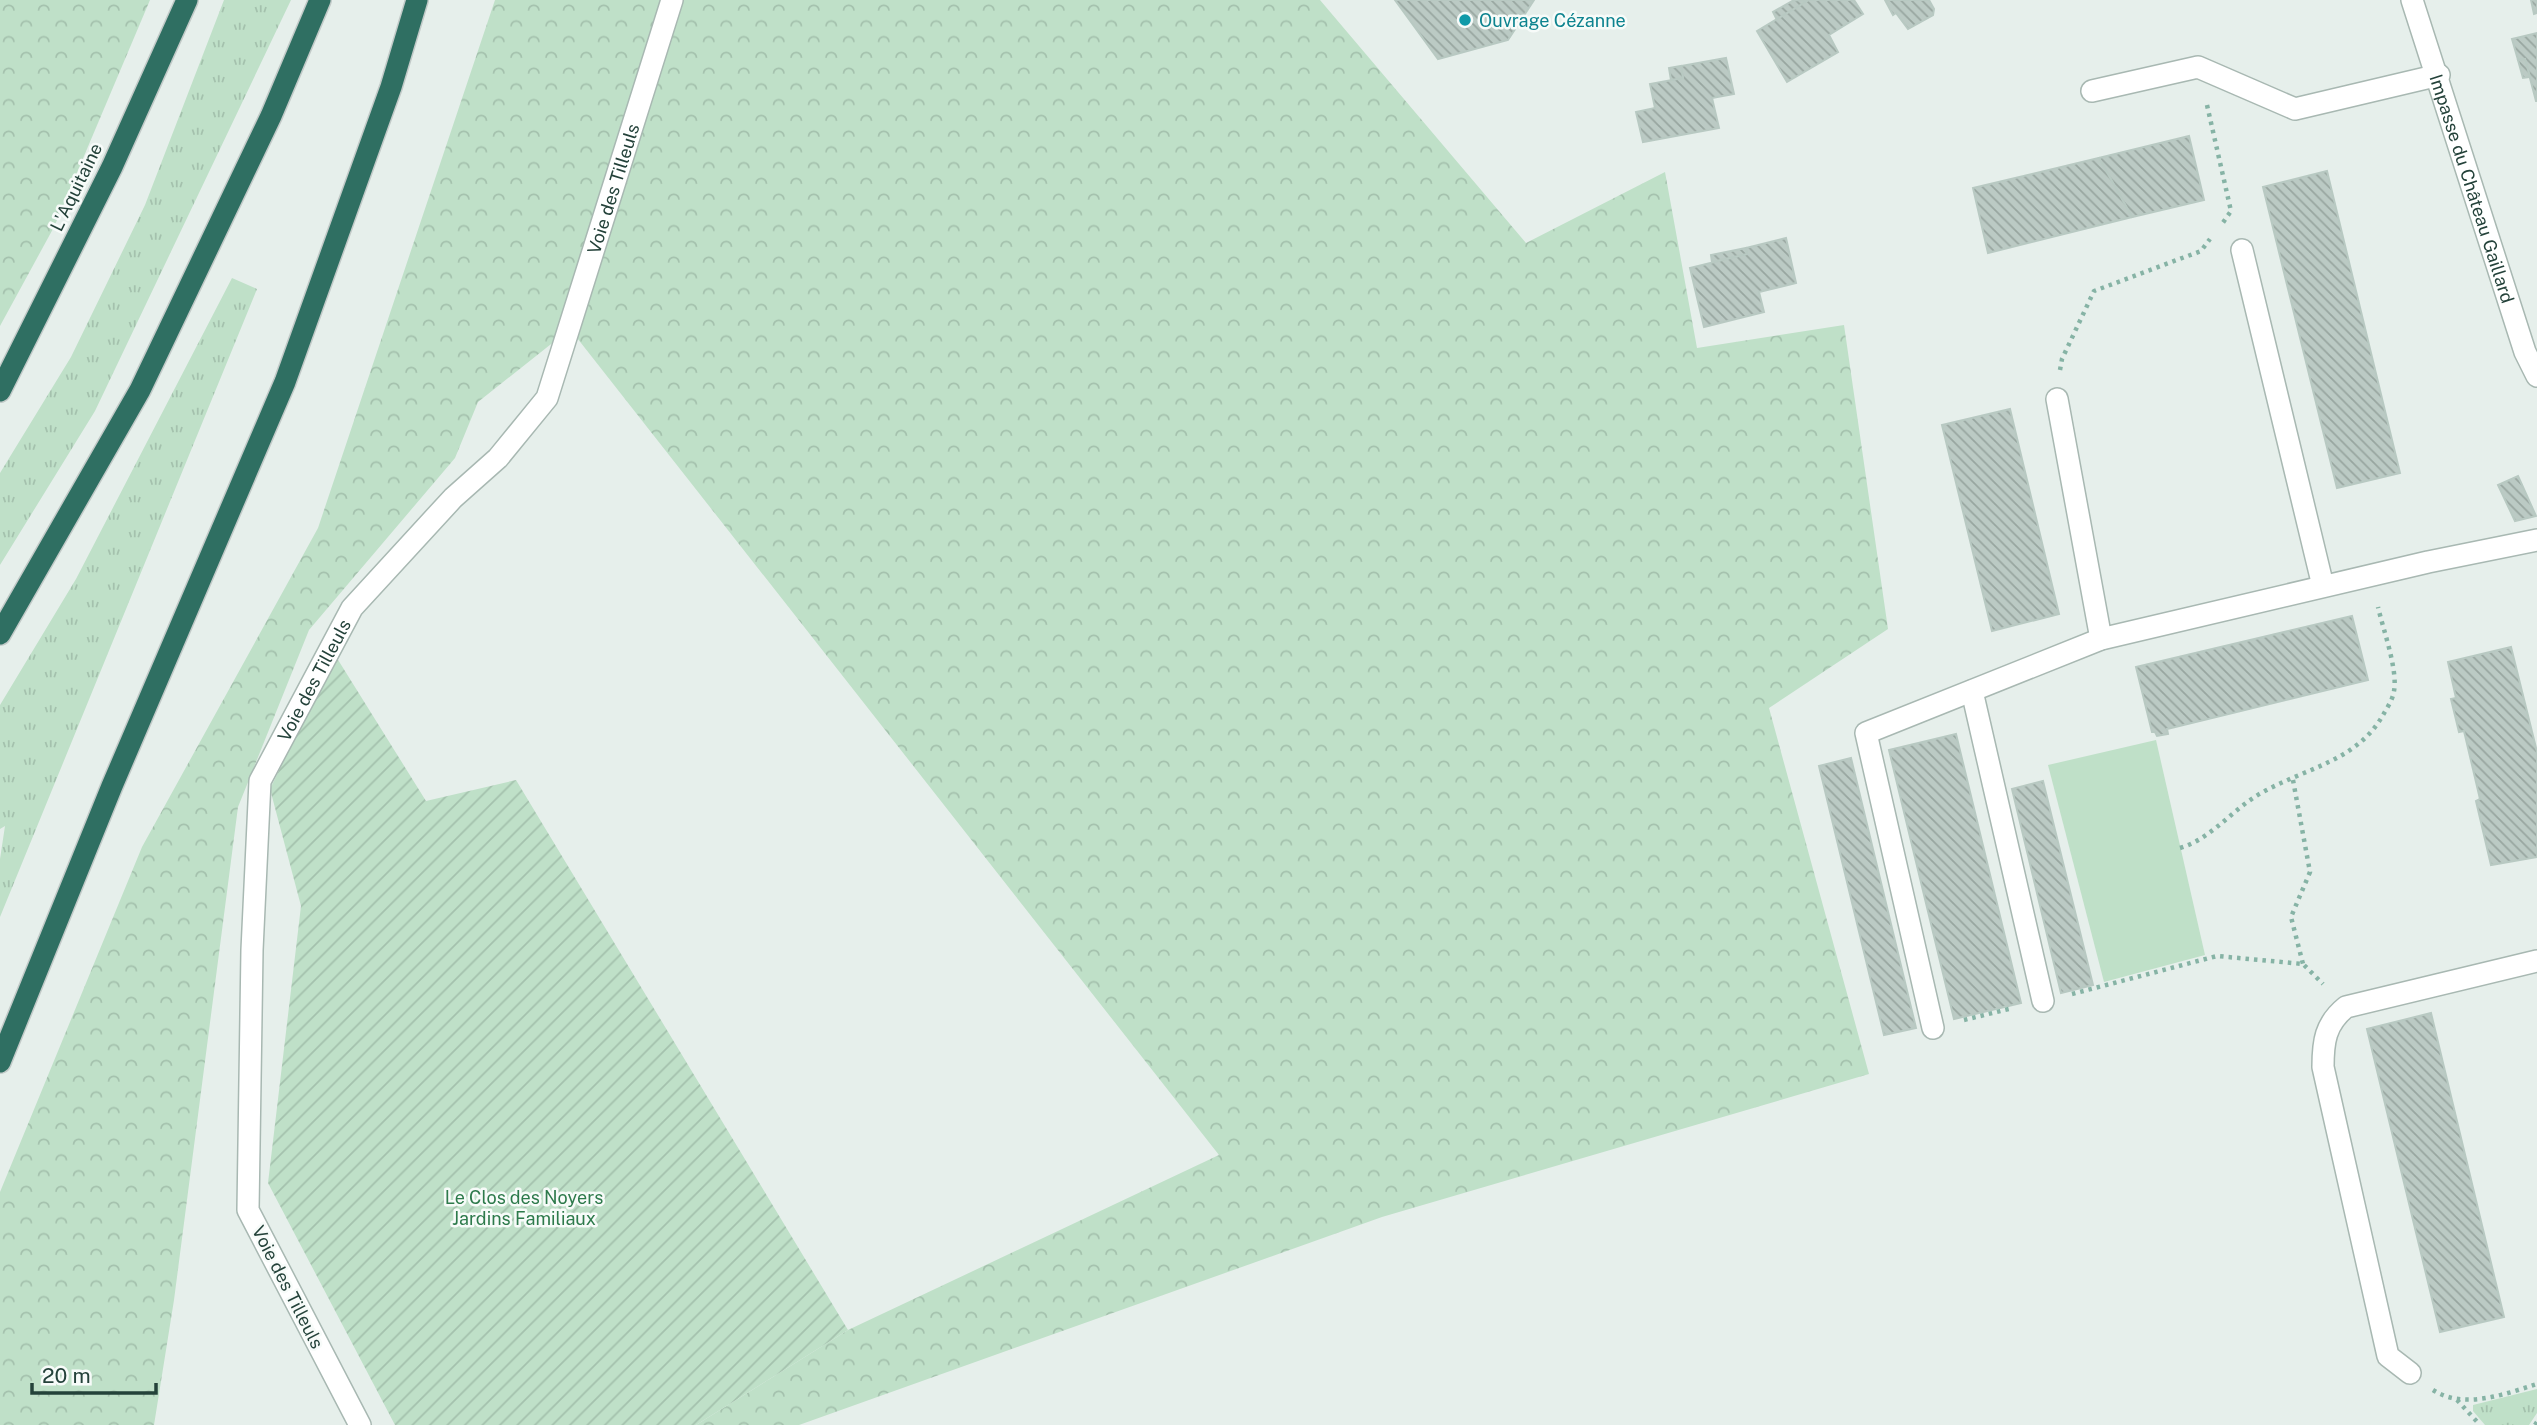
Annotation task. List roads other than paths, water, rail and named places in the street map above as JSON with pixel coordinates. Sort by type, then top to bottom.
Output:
[{"type":"highway","name":"L'Aquitaine","points":[[0,391],[112,167],[187,0]]},
{"type":"highway","points":[[0,634],[140,390],[271,116],[320,0]]},
{"type":"highway","points":[[0,1062],[112,786],[285,382],[391,87],[417,0]]},
{"type":"street","name":"Voie des Tilleuls","points":[[360,1425],[248,1210],[251,950],[260,781],[352,608],[453,498],[498,458],[547,398],[672,0]]},
{"type":"street","name":"Impasse du Château Gaillard","points":[[2412,0],[2439,75],[2525,352],[2537,376]]},
{"type":"street","points":[[2092,91],[2198,67],[2295,109],[2439,75]]},
{"type":"street","points":[[2242,250],[2323,586]]},
{"type":"street","points":[[2057,399],[2101,639]]},
{"type":"street","points":[[1933,1028],[1866,733],[2101,639],[2370,575],[2537,540]]},
{"type":"street","points":[[1972,691],[2043,1001]]},
{"type":"street","points":[[2410,1373],[2388,1356],[2323,1067],[2326,1031],[2335,1016],[2346,1007],[2537,961]]},
{"type":"place","name":"Ouvrage Cézanne","points":[[1465,20]]},
{"type":"park label","name":"Le Clos des Noyers Jardins Familiaux","points":[[524,1207]]}]
